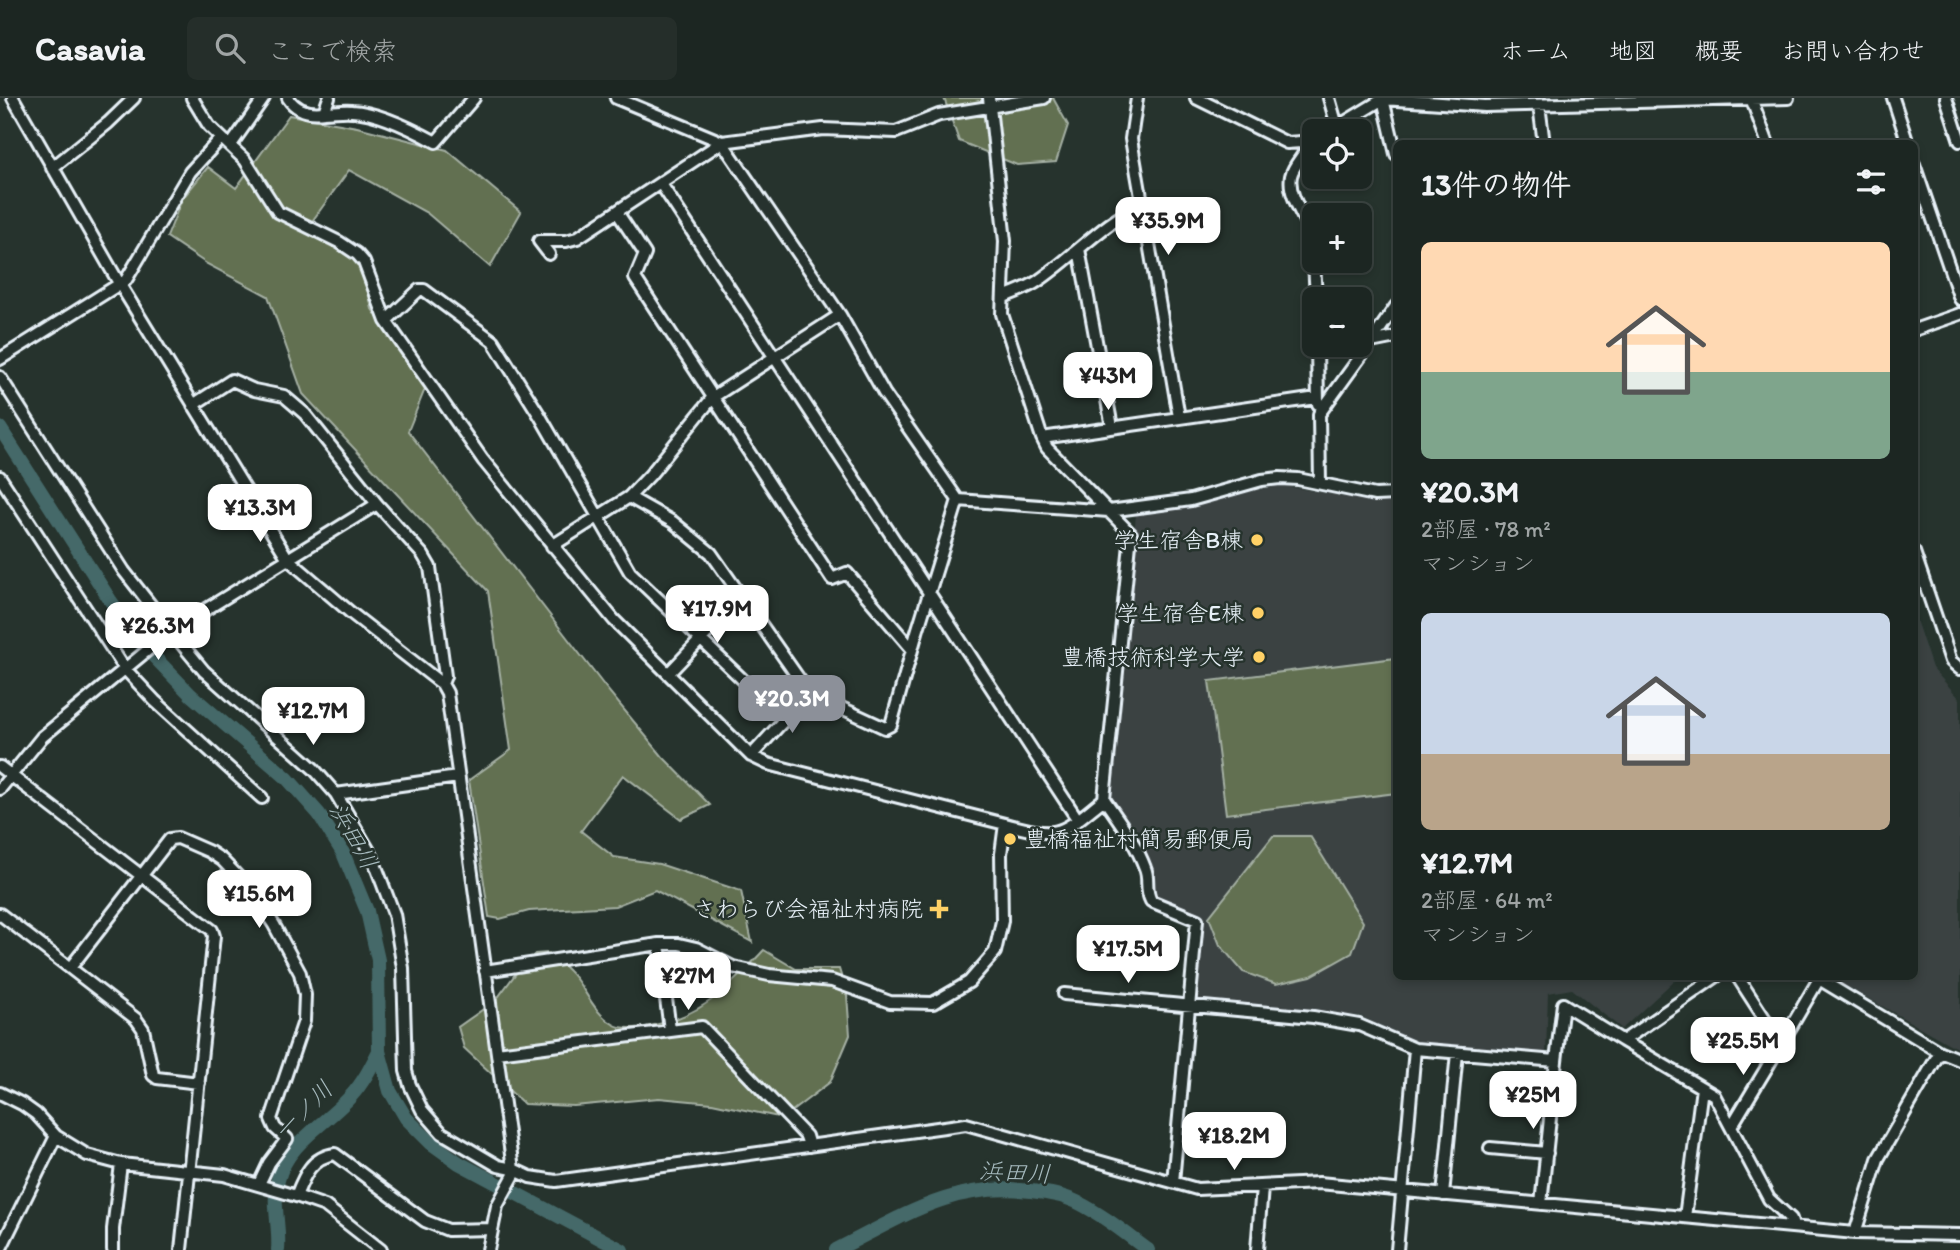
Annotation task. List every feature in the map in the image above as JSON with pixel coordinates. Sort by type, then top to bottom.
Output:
[{"type":"street","points":[[13,98],[119,284],[288,559],[351,613],[442,684],[447,693],[514,1172],[498,1206],[488,1250]]},
{"type":"street","points":[[52,168],[108,123],[134,98]]},
{"type":"street","points":[[192,98],[209,127],[245,160],[278,212],[339,242],[364,262],[386,321],[483,460],[614,620],[751,755],[768,764],[1041,834],[1057,834],[1104,799]]},
{"type":"street","points":[[231,145],[264,98]]},
{"type":"street","points":[[288,98],[296,108],[371,114],[436,142],[474,98]]},
{"type":"street","points":[[324,112],[330,98]]},
{"type":"street","points":[[616,98],[722,142],[840,315],[884,393],[958,500]]},
{"type":"street","points":[[549,254],[539,241],[566,241],[577,238],[722,142],[823,130],[896,132],[939,115],[989,102],[1044,98]]},
{"type":"street","points":[[1137,98],[1132,139],[1179,417]]},
{"type":"street","points":[[1196,98],[1287,143],[1302,142]]},
{"type":"street","points":[[1329,98],[1332,119]]},
{"type":"street","points":[[1751,98],[1767,140]]},
{"type":"street","points":[[1349,119],[1383,99],[1485,106],[1788,98]]},
{"type":"street","points":[[1892,98],[1907,140]]},
{"type":"street","points":[[1945,98],[1960,141]]},
{"type":"street","points":[[1383,99],[1393,141]]},
{"type":"street","points":[[989,102],[1005,241],[1002,314],[1042,438],[1047,448],[1131,534],[1104,799],[1138,849],[1147,873],[1146,889],[1151,901],[1198,919],[1173,1182]]},
{"type":"street","points":[[1539,105],[1544,140]]},
{"type":"street","points":[[0,359],[126,280],[190,172],[220,138]]},
{"type":"street","points":[[1302,157],[1290,177],[1302,216]]},
{"type":"street","points":[[1918,176],[1960,299]]},
{"type":"street","points":[[661,184],[1078,820]]},
{"type":"street","points":[[1004,298],[1036,283],[1100,229],[1144,204]]},
{"type":"street","points":[[617,212],[645,254],[635,278],[832,579],[848,573],[912,649]]},
{"type":"street","points":[[1079,249],[1112,427]]},
{"type":"street","points":[[386,321],[419,290],[424,290],[493,341],[598,515],[629,572],[785,719]]},
{"type":"street","points":[[1372,341],[1393,310]]},
{"type":"street","points":[[1918,329],[1960,314]]},
{"type":"street","points":[[552,546],[629,497],[713,397],[840,315]]},
{"type":"street","points":[[1372,342],[1393,338]]},
{"type":"street","points":[[1317,357],[1320,483]]},
{"type":"street","points":[[1319,414],[1360,357]]},
{"type":"street","points":[[0,377],[124,572],[169,632],[204,671],[314,769],[336,794],[372,856],[394,914],[403,968],[407,1071],[410,1085],[422,1110],[442,1133],[498,1166],[530,1177],[556,1181],[967,1124],[1197,1188],[1319,1183],[1855,1233],[1960,1235]]},
{"type":"street","points":[[193,405],[232,380],[254,390],[284,396],[305,414],[377,504],[423,555],[430,567],[445,676],[442,684]]},
{"type":"street","points":[[1042,438],[1317,398]]},
{"type":"street","points":[[0,477],[126,668],[155,701],[262,798]]},
{"type":"street","points":[[958,500],[1109,511],[1191,500],[1262,480],[1280,478],[1320,483],[1375,495],[1393,494]]},
{"type":"street","points":[[629,497],[673,522],[711,553],[809,692],[885,727],[891,724],[958,500]]},
{"type":"street","points":[[0,789],[41,737],[169,632],[377,504]]},
{"type":"street","points":[[1918,564],[1951,661],[1960,669]]},
{"type":"street","points":[[669,673],[742,596]]},
{"type":"street","points":[[751,755],[809,692]]},
{"type":"street","points":[[0,766],[212,930],[214,936],[181,1250]]},
{"type":"street","points":[[336,794],[458,777]]},
{"type":"street","points":[[485,971],[659,944],[680,944],[696,948],[733,967],[769,975],[832,981],[890,1002],[933,1003],[969,982],[995,952],[1002,921],[1001,854],[1005,824]]},
{"type":"street","points":[[70,968],[170,839],[178,838],[210,852],[222,860],[251,891],[274,925],[300,973],[305,995],[304,1021],[271,1119],[275,1128],[287,1139],[269,1163],[260,1185]]},
{"type":"street","points":[[0,914],[140,1024],[153,1075],[157,1079],[199,1083]]},
{"type":"street","points":[[659,944],[670,1030]]},
{"type":"street","points":[[1623,1041],[1711,980]]},
{"type":"street","points":[[1740,980],[1781,1044]]},
{"type":"street","points":[[1731,1127],[1818,980]]},
{"type":"street","points":[[1821,980],[1940,1052],[1960,1060]]},
{"type":"street","points":[[1064,994],[1313,1017],[1359,1025],[1415,1049],[1556,1061]]},
{"type":"street","points":[[1541,1204],[1563,1004],[1714,1095],[1769,1199],[1791,1219],[1793,1227]]},
{"type":"street","points":[[498,1053],[702,1027],[806,1136],[809,1146]]},
{"type":"street","points":[[1397,1250],[1415,1049]]},
{"type":"street","points":[[1855,1233],[1878,1159],[1940,1052]]},
{"type":"street","points":[[1443,1195],[1457,1053]]},
{"type":"street","points":[[1685,1217],[1702,1088]]},
{"type":"street","points":[[0,1093],[22,1104],[36,1114],[56,1136],[87,1155],[121,1164],[224,1175],[293,1195],[326,1206],[381,1250]]},
{"type":"street","points":[[0,1250],[56,1136]]},
{"type":"street","points":[[1490,1148],[1547,1153]]},
{"type":"street","points":[[293,1195],[314,1161],[335,1154],[425,1221],[448,1230],[491,1229]]},
{"type":"street","points":[[113,1250],[121,1164]]},
{"type":"street","points":[[1257,1250],[1262,1187]]},
{"type":"shaded area","name":"豊橋技術科学大学","points":[[1279,485],[1382,502],[1393,500],[1393,980],[1675,980],[1622,1029],[1572,989],[1548,993],[1546,1053],[1418,1043],[1360,1016],[1195,1003],[1203,916],[1155,897],[1150,885],[1151,870],[1144,849],[1109,799],[1136,514]]},
{"type":"shaded area","points":[[1918,626],[1932,668],[1960,699],[1960,1050],[1835,980],[1918,980]]},
{"type":"green space","points":[[944,98],[1053,98],[1068,125],[1056,162],[1017,165],[959,141]]},
{"type":"green space","points":[[289,115],[357,127],[447,150],[521,212],[490,267],[427,213],[349,170],[308,227],[361,261],[372,309],[427,384],[408,431],[606,688],[663,757],[710,805],[681,819],[623,775],[581,831],[614,857],[659,864],[741,891],[752,942],[655,890],[615,906],[529,911],[500,919],[489,917],[469,780],[511,750],[488,591],[303,394],[268,296],[207,264],[167,237],[182,199],[208,167],[236,188]]},
{"type":"green space","points":[[1393,658],[1393,793],[1226,814],[1209,681]]},
{"type":"green space","points":[[1273,836],[1310,836],[1363,922],[1352,953],[1311,976],[1276,984],[1243,972],[1220,945],[1209,917]]},
{"type":"green space","points":[[764,950],[796,969],[839,969],[847,995],[850,1035],[830,1082],[783,1118],[712,1103],[659,1098],[574,1106],[524,1104],[464,1048],[458,1027],[496,1000],[535,954],[549,953],[573,975],[607,1020],[617,1026],[631,1028],[669,1021],[700,1008],[726,988]]},
{"type":"waterway","name":"浜田川","points":[[0,428],[110,600],[140,642],[191,695],[287,778],[319,814],[343,853],[367,911],[378,960],[379,1051],[390,1091],[406,1118],[431,1143],[459,1163],[622,1250]]},
{"type":"waterway","name":"一ノ川","points":[[278,1250],[276,1197],[283,1167],[298,1145],[355,1091],[379,1051]]},
{"type":"waterway","name":"浜田川","points":[[836,1250],[929,1204],[977,1191],[1003,1189],[1031,1191],[1072,1200],[1105,1218],[1148,1250]]},
{"type":"place","name":"学生宿舎B棟","points":[[1257,540]]},
{"type":"place","name":"学生宿舎E棟","points":[[1258,613]]},
{"type":"place","name":"豊橋技術科学大学","points":[[1259,657]]},
{"type":"place","name":"豊橋福祉村簡易郵便局","points":[[1010,839]]},
{"type":"place","name":"さわらび会福祉村病院","points":[[939,909]]}]
